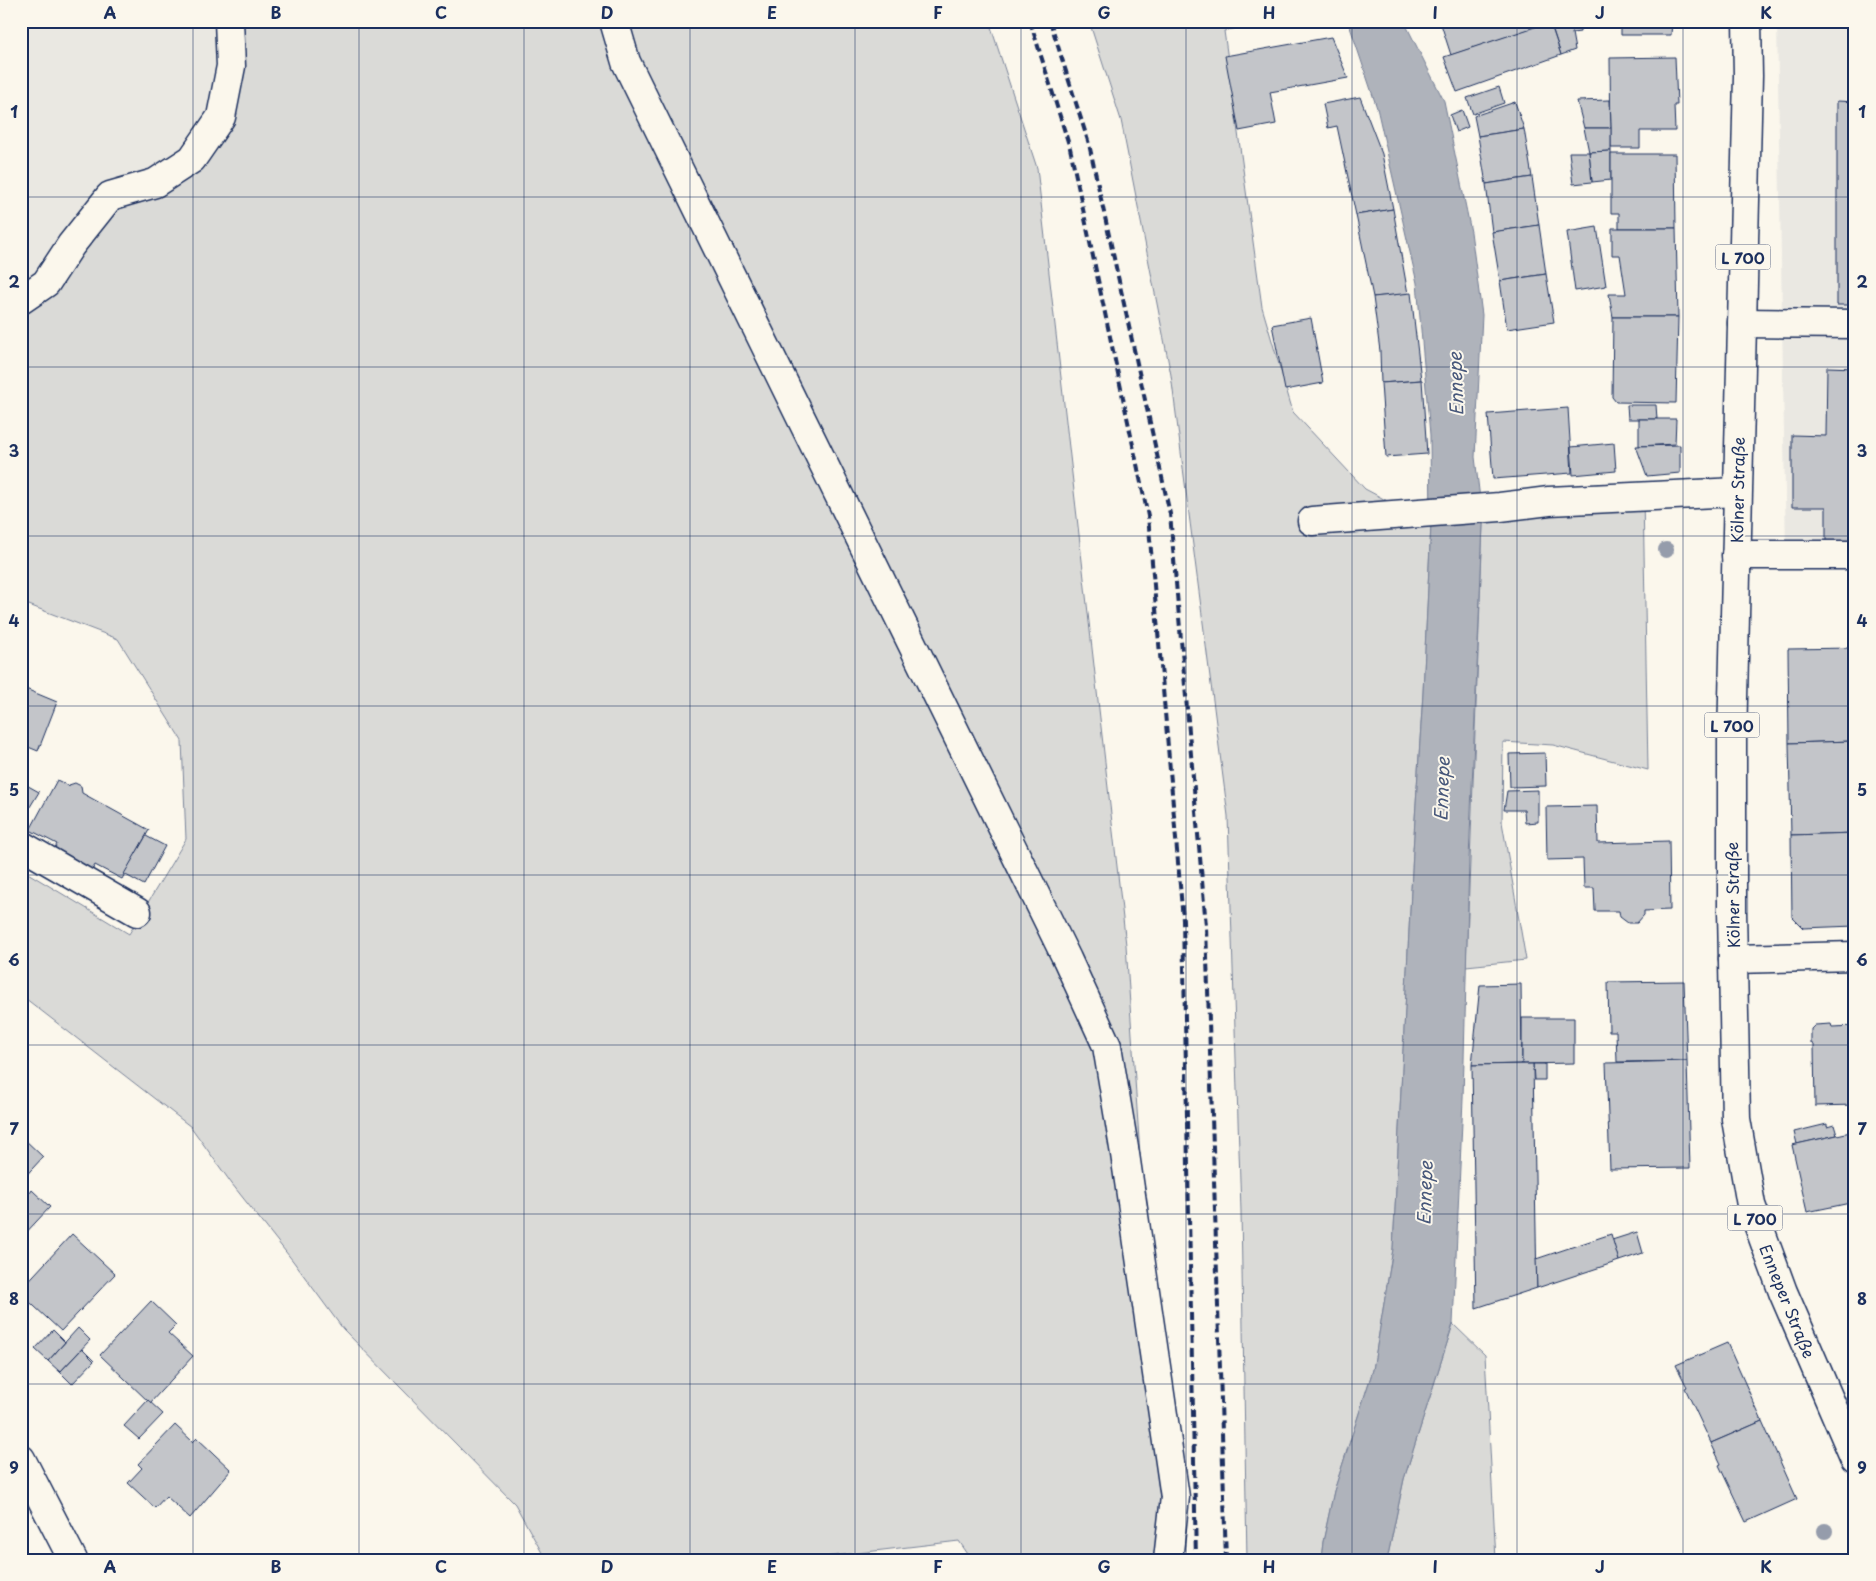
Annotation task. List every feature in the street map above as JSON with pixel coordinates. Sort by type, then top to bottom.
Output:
[{"type":"main road","points":[[21,300],[46,284],[72,245],[110,196],[155,182],[192,159],[221,117],[231,66],[229,21]]},
{"type":"main road","points":[[614,21],[626,62],[1068,959],[1107,1046],[1174,1497],[1168,1560]]},
{"type":"main road","name":"Kölner Straße","points":[[1734,959],[1732,740],[1748,76],[1747,21]]},
{"type":"main road","points":[[1742,323],[1855,324]]},
{"type":"main road","points":[[1312,521],[1500,507],[1549,500],[1737,492]]},
{"type":"main road","points":[[1736,555],[1855,555]]},
{"type":"main road","points":[[21,845],[137,912]]},
{"type":"main road","points":[[1734,959],[1855,956]]},
{"type":"main road","name":"Enneper Straße","points":[[1734,959],[1736,1119],[1751,1205],[1783,1292],[1855,1459]]},
{"type":"main road","points":[[21,1459],[73,1560]]},
{"type":"shaded area","points":[[21,21],[237,21],[227,119],[21,311]]},
{"type":"shaded area","points":[[237,21],[611,21],[1102,1047],[1120,1163],[1161,1507],[1155,1560],[972,1560],[959,1541],[798,1560],[546,1560],[515,1504],[343,1329],[293,1261],[232,1184],[191,1127],[21,995],[21,869],[129,934],[186,839],[182,741],[118,639],[21,602],[21,311],[113,205],[198,165]]},
{"type":"shaded area","points":[[616,21],[989,21],[1037,168],[1126,945],[1142,1184],[1110,1045]]},
{"type":"shaded area","points":[[1089,21],[1268,21],[1224,31],[1262,307],[1293,412],[1365,489],[1431,524],[1393,1249],[1373,1370],[1334,1491],[1321,1560],[1247,1560],[1241,1211],[1228,816],[1171,375],[1121,120]]},
{"type":"shaded area","points":[[1777,21],[1855,21],[1855,556],[1786,554]]},
{"type":"shaded area","points":[[1643,496],[1648,770],[1553,745],[1503,742],[1502,822],[1526,960],[1466,966],[1483,524],[1500,507]]},
{"type":"shaded area","points":[[1453,1324],[1485,1355],[1496,1560],[1387,1560],[1404,1479]]},
{"type":"water","name":"Ennepe","points":[[1348,21],[1404,21],[1444,101],[1471,232],[1482,315],[1475,457],[1483,524],[1469,859],[1463,1099],[1453,1324],[1404,1479],[1387,1560],[1321,1560],[1334,1491],[1373,1370],[1393,1249],[1431,524],[1430,435],[1417,283],[1377,108]]},
{"type":"building","points":[[1449,21],[1546,21],[1546,24],[1451,55],[1441,24]]},
{"type":"building","points":[[1550,21],[1580,21],[1580,32],[1572,33],[1575,50],[1561,55]]},
{"type":"building","points":[[1621,21],[1672,21],[1671,35],[1621,35]]},
{"type":"building","points":[[1550,22],[1561,55],[1457,92],[1444,57]]},
{"type":"building","points":[[1331,37],[1348,78],[1270,92],[1276,124],[1239,131],[1225,56]]},
{"type":"building","points":[[1675,57],[1677,105],[1674,105],[1675,131],[1640,131],[1640,148],[1611,148],[1610,58]]},
{"type":"building","points":[[1499,87],[1504,103],[1473,114],[1467,98]]},
{"type":"building","points":[[1360,97],[1382,154],[1393,209],[1356,215],[1337,126],[1328,128],[1323,104]]},
{"type":"building","points":[[1610,100],[1611,128],[1584,128],[1577,101]]},
{"type":"building","points":[[1837,101],[1855,102],[1855,305],[1837,305]]},
{"type":"building","points":[[1515,102],[1524,129],[1478,136],[1474,116]]},
{"type":"building","points":[[1462,110],[1468,127],[1456,132],[1450,115]]},
{"type":"building","points":[[1584,128],[1611,128],[1611,151],[1589,152]]},
{"type":"building","points":[[1524,129],[1532,177],[1486,184],[1478,136]]},
{"type":"building","points":[[1611,151],[1611,180],[1592,182],[1589,152]]},
{"type":"building","points":[[1569,152],[1589,152],[1592,182],[1573,184]]},
{"type":"building","points":[[1611,154],[1675,154],[1676,228],[1619,228],[1619,213],[1611,213]]},
{"type":"building","points":[[1532,177],[1539,225],[1492,232],[1486,184]]},
{"type":"building","points":[[1393,209],[1408,294],[1373,297],[1356,215]]},
{"type":"building","points":[[1539,225],[1546,274],[1500,281],[1492,232]]},
{"type":"building","points":[[1597,227],[1606,286],[1575,291],[1567,232]]},
{"type":"building","points":[[1612,228],[1676,228],[1678,317],[1613,317],[1609,294],[1626,294],[1620,255],[1612,255]]},
{"type":"building","points":[[1546,274],[1554,322],[1507,329],[1500,281]]},
{"type":"building","points":[[1411,293],[1421,380],[1381,383],[1380,351],[1373,297]]},
{"type":"building","points":[[1613,317],[1678,317],[1676,403],[1616,402],[1612,397]]},
{"type":"building","points":[[1311,318],[1323,383],[1285,390],[1272,325]]},
{"type":"building","points":[[1827,367],[1855,368],[1855,541],[1826,541],[1826,507],[1792,507],[1792,435],[1826,436]]},
{"type":"building","points":[[1422,380],[1427,454],[1386,457],[1381,383]]},
{"type":"building","points":[[1627,405],[1656,405],[1657,419],[1628,419]]},
{"type":"building","points":[[1568,408],[1572,473],[1493,479],[1488,414]]},
{"type":"building","points":[[1639,419],[1676,419],[1675,444],[1639,446]]},
{"type":"building","points":[[1614,443],[1616,471],[1573,475],[1571,447]]},
{"type":"building","points":[[1680,445],[1680,473],[1647,476],[1636,446]]},
{"type":"building","points":[[1851,590],[1853,599],[1855,599],[1855,648],[1851,648]]},
{"type":"building","points":[[1852,648],[1853,741],[1789,743],[1788,649]]},
{"type":"building","points":[[21,687],[57,702],[38,751],[21,744]]},
{"type":"building","points":[[1853,712],[1855,712],[1855,741],[1853,741]]},
{"type":"building","points":[[1853,741],[1855,833],[1791,835],[1789,743]]},
{"type":"building","points":[[1545,753],[1546,786],[1510,787],[1509,754]]},
{"type":"building","points":[[57,780],[69,786],[75,783],[81,786],[82,793],[149,830],[122,879],[95,865],[89,876],[51,855],[57,844],[30,830]]},
{"type":"building","points":[[21,782],[39,792],[22,820],[21,820]]},
{"type":"building","points":[[1538,790],[1538,822],[1525,823],[1524,810],[1504,810],[1507,791]]},
{"type":"building","points":[[1597,806],[1598,843],[1669,841],[1670,910],[1644,911],[1644,915],[1637,923],[1628,923],[1620,917],[1619,911],[1595,911],[1594,888],[1584,888],[1583,859],[1547,860],[1546,807]]},
{"type":"building","points":[[1855,833],[1855,926],[1803,928],[1792,917],[1791,835]]},
{"type":"building","points":[[146,836],[165,846],[144,885],[124,874]]},
{"type":"building","points":[[1684,981],[1687,1061],[1617,1062],[1616,1031],[1609,1031],[1608,982]]},
{"type":"building","points":[[1521,984],[1522,1064],[1472,1065],[1480,985]]},
{"type":"building","points":[[1522,1018],[1574,1018],[1574,1063],[1522,1064]]},
{"type":"building","points":[[1831,1024],[1832,1027],[1855,1026],[1855,1105],[1815,1106],[1814,1045],[1811,1043],[1811,1029],[1815,1025]]},
{"type":"building","points":[[1687,1061],[1690,1168],[1610,1169],[1606,1063]]},
{"type":"building","points":[[1533,1064],[1545,1064],[1545,1080],[1534,1080]]},
{"type":"building","points":[[1533,1064],[1537,1288],[1476,1308],[1472,1065]]},
{"type":"building","points":[[1827,1124],[1827,1127],[1834,1125],[1837,1135],[1797,1144],[1794,1132]]},
{"type":"building","points":[[1855,1131],[1855,1202],[1807,1212],[1792,1145]]},
{"type":"building","points":[[21,1137],[43,1157],[21,1181]]},
{"type":"building","points":[[21,1185],[30,1193],[32,1190],[50,1207],[21,1238]]},
{"type":"building","points":[[1637,1232],[1643,1253],[1619,1261],[1612,1240]]},
{"type":"building","points":[[72,1234],[115,1274],[61,1331],[21,1294],[21,1289]]},
{"type":"building","points":[[1611,1234],[1619,1261],[1537,1288],[1536,1259]]},
{"type":"building","points":[[151,1301],[176,1325],[168,1333],[193,1356],[150,1403],[100,1355]]},
{"type":"building","points":[[78,1328],[90,1340],[60,1372],[48,1361]]},
{"type":"building","points":[[53,1330],[65,1342],[48,1361],[35,1349]]},
{"type":"building","points":[[1727,1343],[1762,1421],[1711,1443],[1676,1365]]},
{"type":"building","points":[[82,1349],[94,1361],[72,1384],[60,1372]]},
{"type":"building","points":[[148,1400],[163,1414],[139,1439],[124,1426]]},
{"type":"building","points":[[1762,1421],[1797,1499],[1746,1522],[1719,1465],[1721,1464],[1711,1443]]},
{"type":"building","points":[[175,1425],[193,1442],[197,1438],[231,1470],[190,1518],[166,1496],[155,1508],[128,1483],[142,1468],[138,1464]]},
{"type":"railway","points":[[1030,21],[1070,148],[1148,516],[1183,920],[1196,1560]]},
{"type":"railway","points":[[1050,21],[1089,144],[1170,514],[1206,926],[1226,1560]]}]
